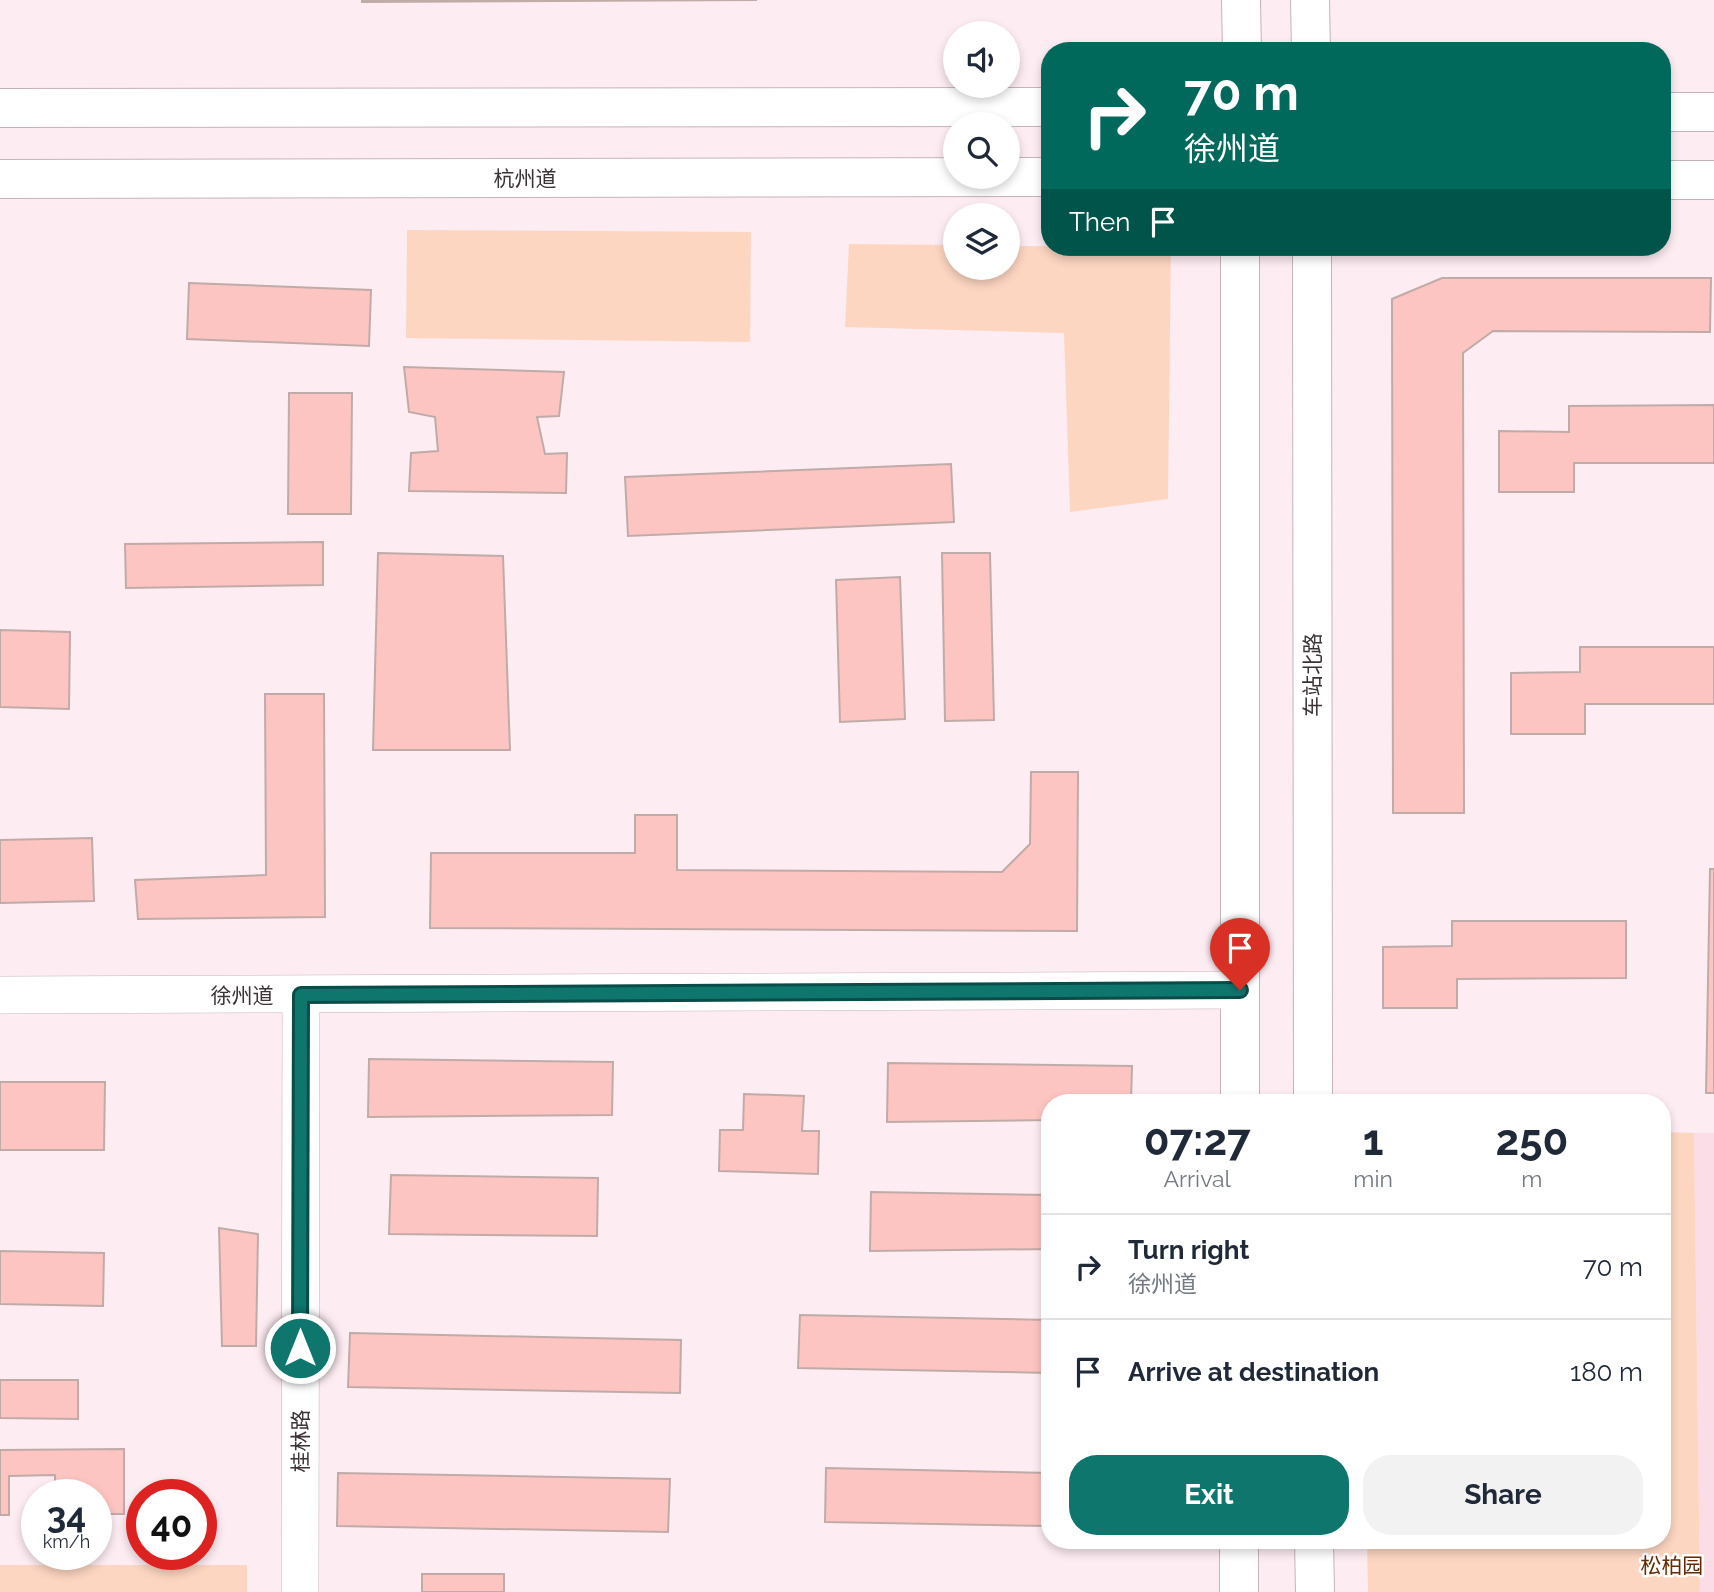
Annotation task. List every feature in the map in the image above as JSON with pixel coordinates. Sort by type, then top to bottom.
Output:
[{"type":"main road","points":[[1241,0],[1242,42]]},
{"type":"main road","points":[[1310,0],[1311,42]]},
{"type":"main road","points":[[0,108],[1041,107]]},
{"type":"main road","points":[[1671,112],[1714,112]]},
{"type":"main road","name":"杭州道","points":[[0,179],[1041,177]]},
{"type":"main road","points":[[1671,180],[1714,180]]},
{"type":"main road","points":[[1240,256],[1240,1094]]},
{"type":"main road","name":"车站北路","points":[[1312,256],[1313,1094]]},
{"type":"main road","points":[[1239,1549],[1239,1592]]},
{"type":"main road","points":[[1314,1549],[1315,1592]]},
{"type":"street","name":"徐州道","points":[[0,995],[1240,990]]},
{"type":"street","name":"桂林路","points":[[300,1592],[301,995]]},
{"type":"shaded area","points":[[1694,1133],[1714,1133],[1714,1592],[1700,1592]]},
{"type":"green space","points":[[407,230],[751,232],[750,342],[406,338]]},
{"type":"green space","points":[[849,244],[943,245],[943,280],[1020,280],[1020,246],[1041,246],[1041,256],[1171,256],[1168,499],[1070,512],[1064,333],[845,327]]},
{"type":"green space","name":"松柏园","points":[[1671,1132],[1694,1133],[1700,1592],[1368,1592],[1367,1549],[1671,1549]]},
{"type":"green space","points":[[0,1565],[21,1565],[21,1570],[112,1570],[112,1565],[126,1565],[126,1570],[217,1570],[217,1565],[247,1565],[247,1592],[0,1592]]},
{"type":"building","points":[[362,0],[757,0],[362,2]]},
{"type":"building","points":[[1442,278],[1711,278],[1710,332],[1493,331],[1463,353],[1464,813],[1393,813],[1392,299]]},
{"type":"building","points":[[189,283],[371,290],[369,346],[187,339]]},
{"type":"building","points":[[404,367],[564,372],[559,416],[537,417],[545,454],[567,453],[566,493],[409,491],[411,453],[438,451],[435,417],[409,412]]},
{"type":"building","points":[[289,393],[352,393],[351,514],[288,514]]},
{"type":"building","points":[[1714,405],[1714,463],[1574,463],[1574,492],[1499,492],[1499,431],[1569,432],[1569,406]]},
{"type":"building","points":[[951,464],[954,522],[628,536],[625,477]]},
{"type":"building","points":[[323,542],[323,585],[126,588],[125,544]]},
{"type":"building","points":[[378,553],[503,556],[510,750],[373,750]]},
{"type":"building","points":[[942,553],[990,553],[994,720],[945,721]]},
{"type":"building","points":[[900,577],[905,719],[840,722],[836,580]]},
{"type":"building","points":[[0,630],[70,632],[69,709],[0,707]]},
{"type":"building","points":[[1580,647],[1714,647],[1714,704],[1585,704],[1585,734],[1511,734],[1511,673],[1580,672]]},
{"type":"building","points":[[265,694],[324,694],[325,917],[138,919],[135,880],[266,875]]},
{"type":"building","points":[[1031,772],[1078,772],[1077,931],[430,928],[431,853],[635,853],[635,815],[677,815],[677,870],[1002,872],[1030,844]]},
{"type":"building","points":[[92,838],[94,901],[0,903],[0,840]]},
{"type":"building","points":[[1710,869],[1714,869],[1714,1093],[1706,1093]]},
{"type":"building","points":[[1452,921],[1626,921],[1626,978],[1457,979],[1457,1008],[1383,1008],[1383,947],[1452,946]]},
{"type":"building","points":[[369,1059],[613,1062],[612,1115],[368,1117]]},
{"type":"building","points":[[888,1063],[1132,1066],[1131,1094],[1041,1094],[1041,1120],[887,1122]]},
{"type":"building","points":[[0,1082],[105,1082],[104,1150],[0,1150]]},
{"type":"building","points":[[744,1094],[804,1096],[802,1131],[819,1131],[818,1174],[719,1171],[720,1130],[743,1130]]},
{"type":"building","points":[[391,1175],[598,1178],[597,1236],[389,1234]]},
{"type":"building","points":[[871,1192],[1041,1195],[1041,1249],[870,1251]]},
{"type":"building","points":[[219,1228],[258,1234],[256,1346],[222,1346]]},
{"type":"building","points":[[0,1251],[104,1253],[103,1306],[0,1304]]},
{"type":"building","points":[[800,1315],[1041,1320],[1041,1373],[798,1368]]},
{"type":"building","points":[[350,1333],[681,1340],[680,1393],[348,1387]]},
{"type":"building","points":[[0,1380],[78,1380],[78,1419],[0,1418]]},
{"type":"building","points":[[124,1449],[124,1514],[112,1514],[112,1479],[55,1479],[55,1475],[9,1476],[9,1515],[0,1515],[0,1450]]},
{"type":"building","points":[[826,1468],[1041,1473],[1041,1526],[825,1522]]},
{"type":"building","points":[[338,1473],[670,1479],[668,1532],[337,1526]]},
{"type":"building","points":[[422,1574],[504,1574],[504,1592],[422,1592]]},
{"type":"route","points":[[300,1348],[301,995],[1240,990]]}]
